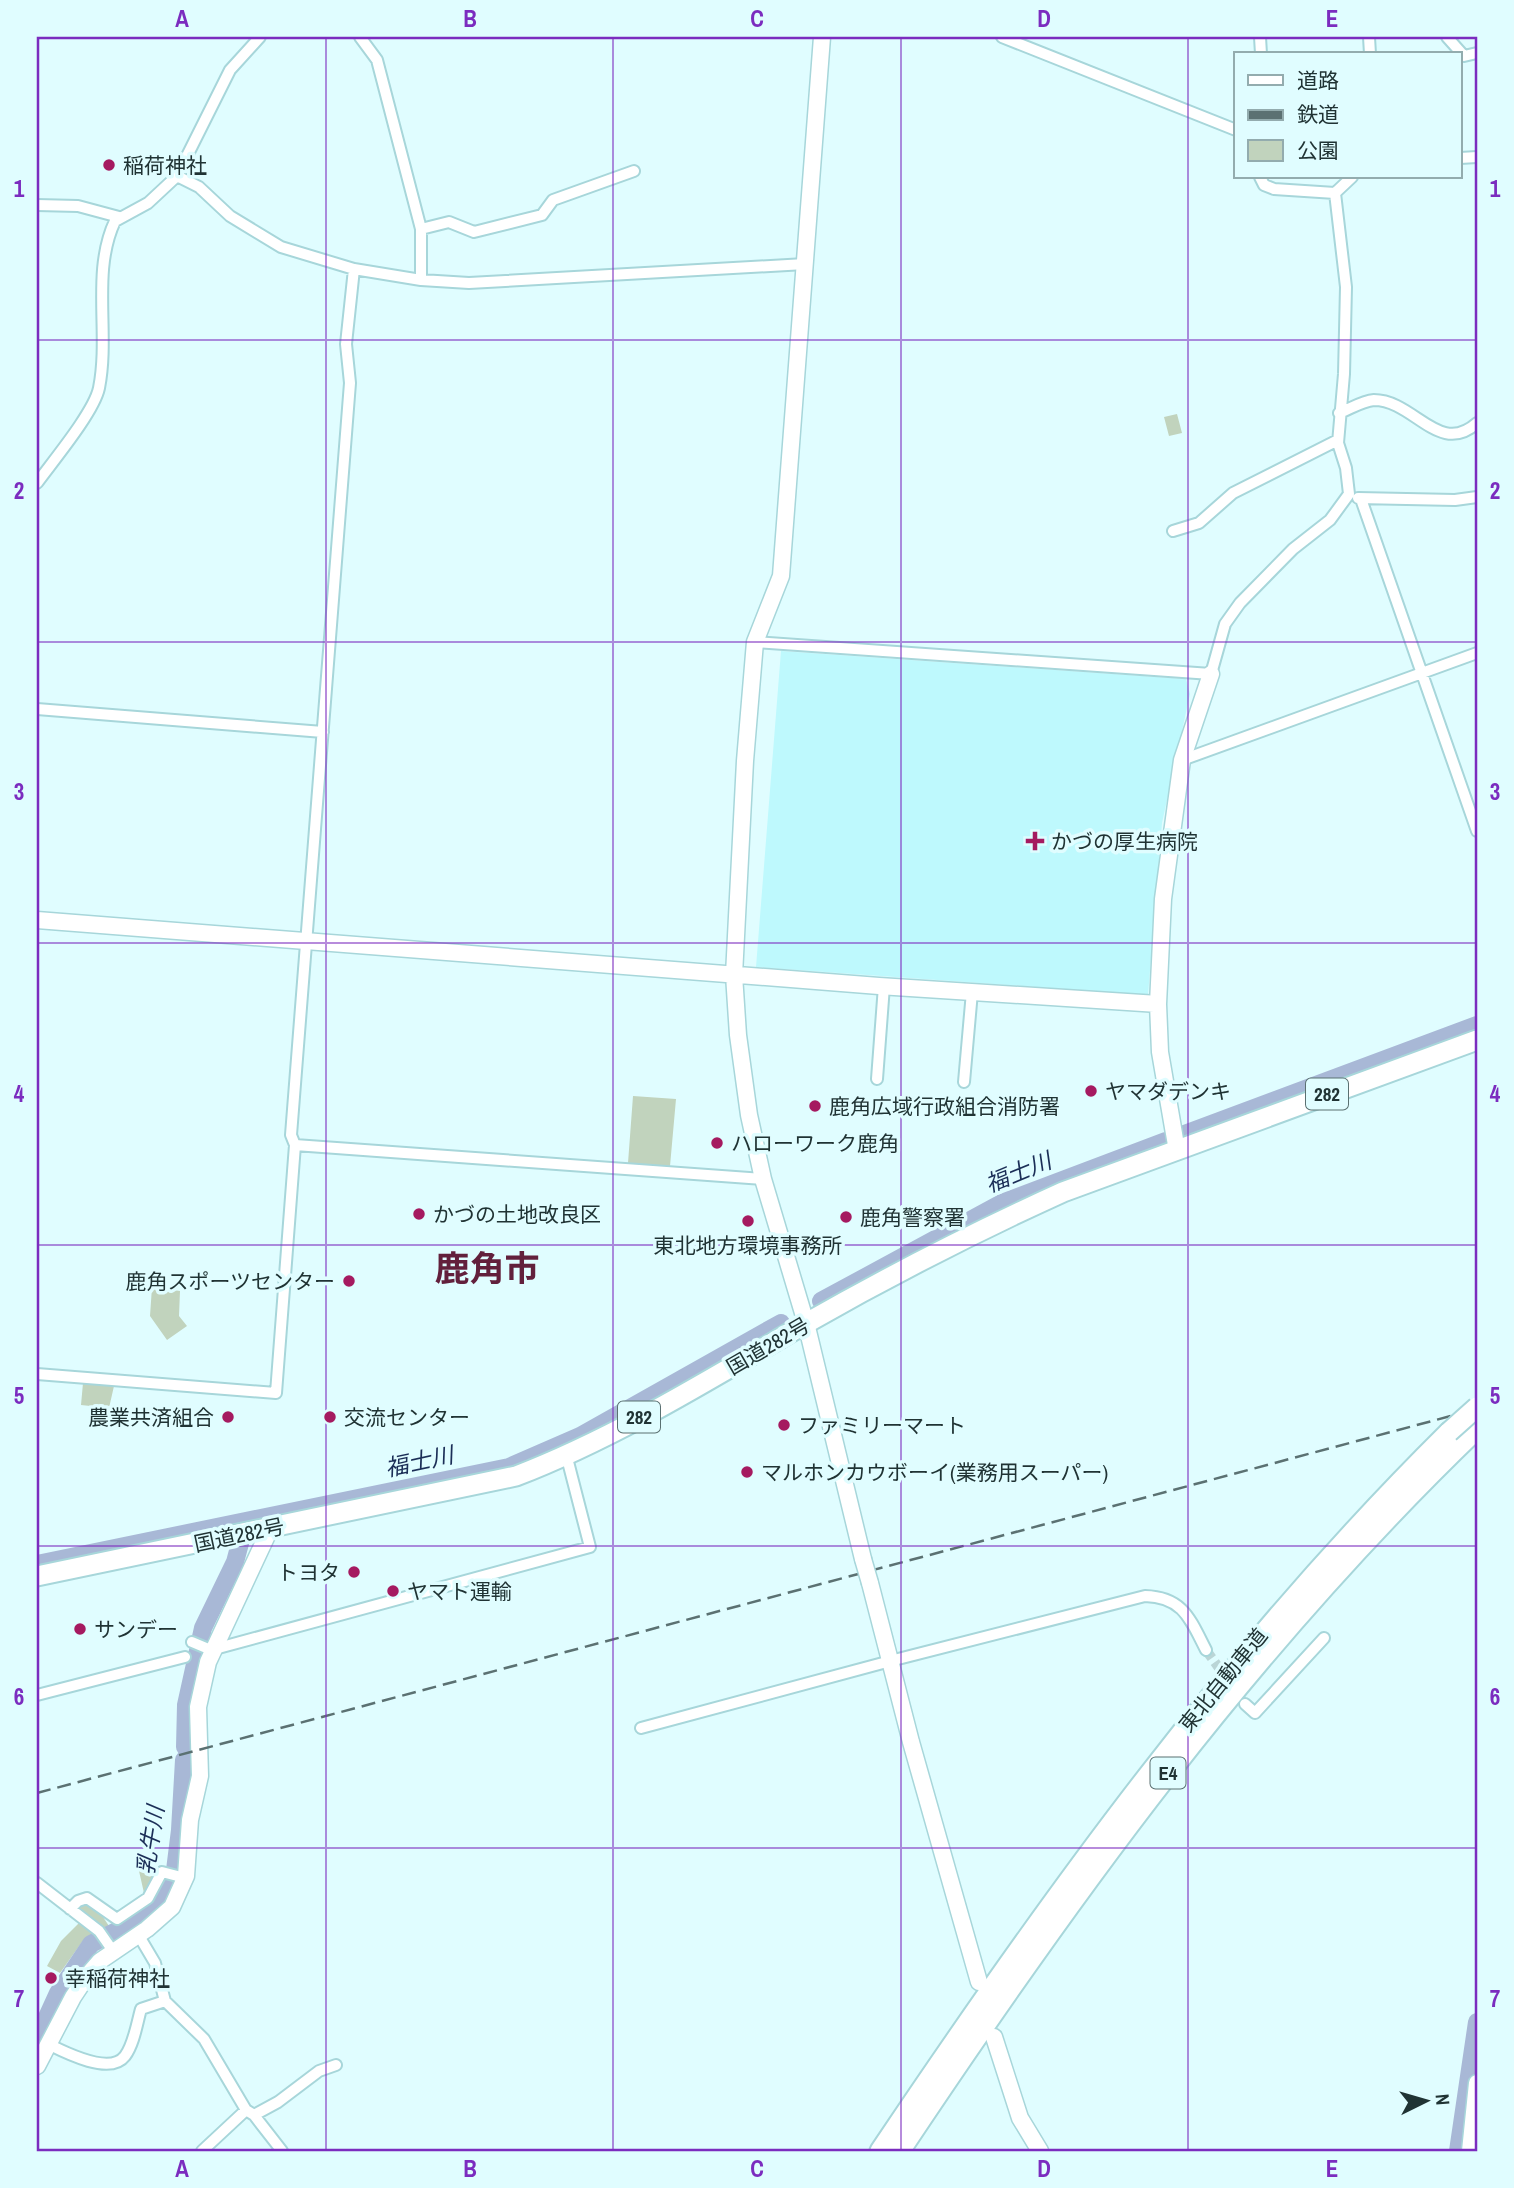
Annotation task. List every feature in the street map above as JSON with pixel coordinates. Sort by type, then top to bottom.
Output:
[{"type":"highway","name":"国道282号","points":[[37,1576],[484,1485],[516,1476],[566,1454],[680,1396],[806,1323],[996,1223],[1063,1192],[1477,1040]]},
{"type":"highway","name":"東北自動車道","points":[[880,2151],[1048,1906],[1187,1722],[1284,1606],[1449,1432],[1477,1407]]},
{"type":"highway","name":"東北自動車道","points":[[900,2151],[1061,1915],[1201,1731],[1349,1557],[1477,1429]]},
{"type":"street","points":[[37,483],[99,391],[104,312],[103,256],[107,239],[119,217],[148,203],[177,176],[230,70],[260,37]]},
{"type":"street","points":[[360,37],[377,60],[421,229],[421,280]]},
{"type":"street","points":[[822,37],[781,576],[755,642],[745,761],[734,975],[749,1115],[763,1179],[806,1323],[863,1559],[979,1982]]},
{"type":"street","points":[[1002,37],[1234,130]]},
{"type":"street","points":[[1447,37],[1450,44],[1459,52]]},
{"type":"street","points":[[421,229],[449,222],[474,232],[542,215],[553,200],[634,171]]},
{"type":"street","points":[[177,176],[199,187],[230,216],[281,247],[354,269],[421,280],[469,283],[805,264]]},
{"type":"street","points":[[1260,178],[1264,185],[1274,189],[1335,192],[1351,178]]},
{"type":"street","points":[[1177,1151],[1160,1052],[1158,1004],[1163,899],[1182,760],[1226,624],[1240,603],[1293,549],[1330,520],[1349,494],[1346,468],[1338,440],[1345,360],[1346,287],[1335,192]]},
{"type":"street","points":[[37,205],[78,206],[119,217]]},
{"type":"street","points":[[37,1374],[276,1393],[295,1145],[291,1135],[349,383],[346,344],[354,269]]},
{"type":"street","points":[[1339,413],[1378,400],[1411,413],[1448,435],[1466,433],[1477,423]]},
{"type":"street","points":[[1173,531],[1199,523],[1233,493],[1338,440]]},
{"type":"street","points":[[1349,494],[1361,499],[1477,497]]},
{"type":"street","points":[[1361,499],[1477,831]]},
{"type":"street","points":[[755,642],[1211,674]]},
{"type":"street","points":[[1182,760],[1477,653]]},
{"type":"street","points":[[37,709],[323,732]]},
{"type":"street","points":[[37,920],[734,975],[1158,1004]]},
{"type":"street","points":[[877,1079],[884,986]]},
{"type":"street","points":[[964,1082],[972,992]]},
{"type":"street","points":[[295,1145],[763,1179]]},
{"type":"street","points":[[192,1642],[209,1648],[590,1547],[566,1454]]},
{"type":"street","points":[[37,2066],[72,1997],[100,1961],[139,1936],[172,1907],[185,1878],[190,1820],[200,1776],[198,1707],[209,1648],[265,1530]]},
{"type":"street","points":[[898,1659],[1145,1596],[1166,1597],[1191,1619],[1206,1650]]},
{"type":"street","points":[[1245,1704],[1255,1713],[1324,1639]]},
{"type":"street","points":[[37,1695],[185,1657]]},
{"type":"street","points":[[641,1728],[883,1663]]},
{"type":"street","points":[[70,1909],[78,1901],[87,1898],[117,1919],[148,1898],[162,1872],[185,1878]]},
{"type":"street","points":[[37,1883],[99,1931],[113,1951]]},
{"type":"street","points":[[139,1936],[155,1963],[165,2001],[204,2039],[250,2112],[282,2151]]},
{"type":"street","points":[[48,2044],[90,2063],[120,2061],[126,2055],[141,2009],[165,2001]]},
{"type":"street","points":[[994,2037],[1020,2118],[1040,2151]]},
{"type":"street","points":[[202,2151],[250,2112],[290,2094],[319,2071],[336,2066]]},
{"type":"street","points":[[1470,2151],[1477,2083]]},
{"type":"shaded area","points":[[781,651],[1186,679],[1190,694],[1162,823],[1148,995],[756,967]]},
{"type":"green space","points":[[1177,414],[1182,433],[1169,436],[1164,417]]},
{"type":"green space","points":[[633,1096],[676,1099],[670,1166],[628,1163]]},
{"type":"green space","points":[[152,1287],[180,1291],[179,1316],[187,1326],[167,1340],[150,1316]]},
{"type":"green space","points":[[83,1383],[114,1386],[109,1408],[81,1405]]},
{"type":"green space","points":[[155,1869],[160,1876],[144,1893],[139,1871]]},
{"type":"green space","points":[[88,1902],[99,1911],[109,1926],[102,1930],[75,1907]]},
{"type":"green space","points":[[81,1921],[96,1933],[82,1942],[60,1973],[47,1966],[61,1941]]},
{"type":"waterway","name":"福士川","points":[[1182,1135],[1477,1025]]},
{"type":"waterway","name":"福士川","points":[[821,1301],[1002,1203],[1166,1141]]},
{"type":"waterway","name":"福士川","points":[[37,1564],[509,1467],[580,1436],[781,1323]]},
{"type":"waterway","name":"乳牛川","points":[[185,1747],[186,1705],[203,1628],[235,1562],[246,1521]]},
{"type":"waterway","name":"乳牛川","points":[[37,2039],[58,1993],[91,1944],[138,1920],[167,1889],[175,1870],[184,1760]]},
{"type":"waterway","points":[[1458,2151],[1477,2022]]},
{"type":"tunnel","points":[[1206,1650],[1227,1679]]},
{"type":"railway","points":[[37,1793],[1477,1409]]},
{"type":"place","name":"稲荷神社","points":[[109,165]]},
{"type":"place","name":"かづの厚生病院","points":[[1035,841]]},
{"type":"place","name":"ヤマダデンキ","points":[[1091,1091]]},
{"type":"place","name":"鹿角広域行政組合消防署","points":[[815,1106]]},
{"type":"place","name":"ハローワーク鹿角","points":[[717,1143]]},
{"type":"place","name":"かづの土地改良区","points":[[419,1214]]},
{"type":"place","name":"鹿角警察署","points":[[846,1217]]},
{"type":"place","name":"東北地方環境事務所","points":[[748,1221]]},
{"type":"place","name":"鹿角スポーツセンター","points":[[349,1281]]},
{"type":"place","name":"農業共済組合","points":[[228,1417]]},
{"type":"place","name":"交流センター","points":[[330,1417]]},
{"type":"place","name":"ファミリーマート","points":[[784,1425]]},
{"type":"place","name":"マルホンカウボーイ(業務用スーパー)","points":[[747,1472]]},
{"type":"place","name":"トヨタ","points":[[354,1572]]},
{"type":"place","name":"ヤマト運輸","points":[[393,1591]]},
{"type":"place","name":"サンデー","points":[[80,1629]]},
{"type":"place","name":"幸稲荷神社","points":[[51,1978]]},
{"type":"district","name":"鹿角市","points":[[487,1268]]}]
